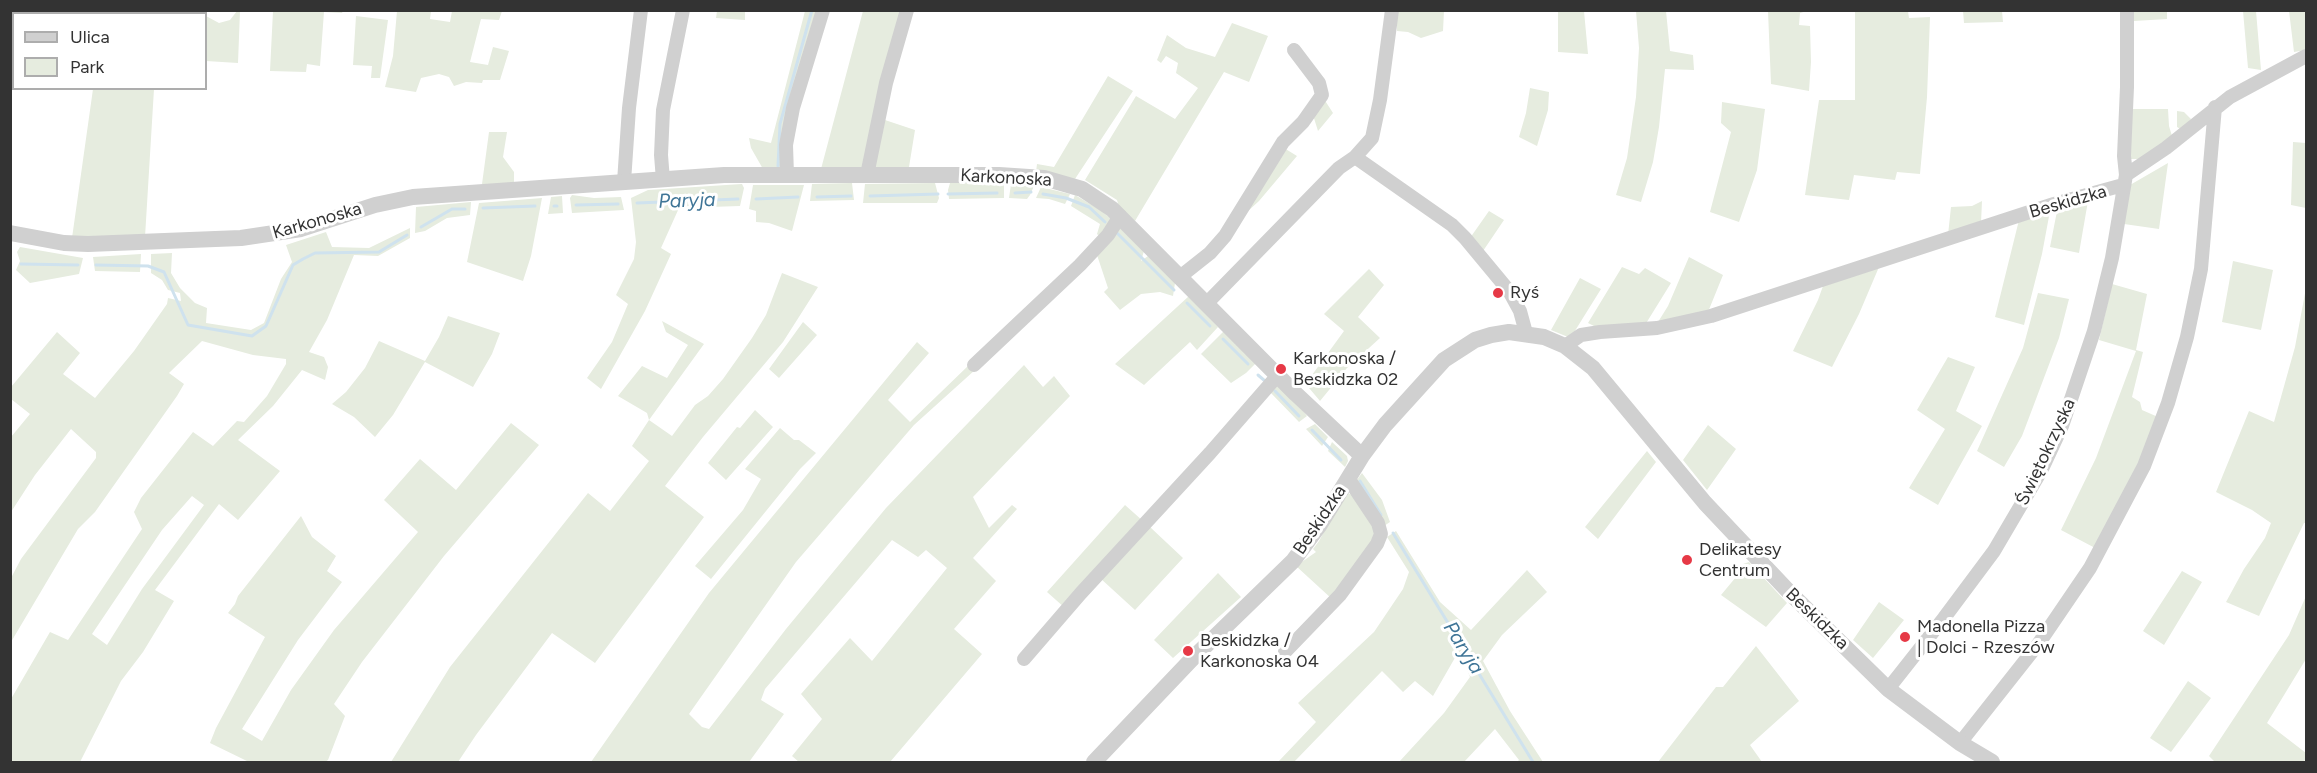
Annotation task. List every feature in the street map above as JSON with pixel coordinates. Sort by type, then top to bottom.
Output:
[{"type":"street","points":[[624,182],[629,108],[641,10]]},
{"type":"street","points":[[663,180],[661,155],[663,110],[683,10]]},
{"type":"street","points":[[787,175],[786,145],[793,108],[822,10]]},
{"type":"street","points":[[867,175],[886,83],[907,10]]},
{"type":"street","points":[[1208,302],[1339,168],[1355,157],[1372,138],[1382,90],[1392,10]]},
{"type":"street","name":"Świętokrzyska","points":[[1888,688],[1994,551],[2041,471],[2062,426],[2094,331],[2112,258],[2124,180],[2128,68],[2127,10]]},
{"type":"street","points":[[1181,276],[1218,245],[1235,222],[1283,142],[1303,122],[1322,95],[1319,83],[1294,50]]},
{"type":"street","name":"Beskidzka","points":[[1565,346],[1581,335],[1657,328],[1722,313],[2124,180],[2215,107],[2246,87],[2307,56]]},
{"type":"street","points":[[1960,743],[2039,643],[2090,568],[2144,466],[2168,403],[2187,337],[2201,269],[2215,107]]},
{"type":"street","points":[[1355,157],[1452,225],[1464,237],[1509,291],[1521,311],[1526,333]]},
{"type":"street","name":"Karkonoska","points":[[10,233],[55,242],[88,244],[241,238],[302,229],[375,204],[413,197],[724,175],[999,175],[1044,178],[1083,189],[1120,216],[1362,456]]},
{"type":"street","points":[[974,365],[1080,265],[1108,235],[1120,216]]},
{"type":"street","name":"Beskidzka","points":[[1094,762],[1191,660],[1293,561],[1319,526],[1362,456],[1425,379],[1450,355],[1475,340],[1491,334],[1509,332],[1544,337],[1565,346],[1580,356],[1604,379],[1705,503],[1748,550],[1888,688],[1960,743],[1992,762]]},
{"type":"street","points":[[1024,659],[1278,375]]},
{"type":"street","points":[[1286,652],[1340,595],[1377,544],[1380,534],[1378,523],[1348,478]]},
{"type":"green space","points":[[101,10],[201,10],[203,12],[100,12]]},
{"type":"green space","points":[[237,11],[240,11],[238,63],[207,61],[207,17],[219,23],[230,20]]},
{"type":"green space","points":[[273,11],[343,11],[342,13],[324,12],[320,66],[307,64],[306,72],[270,71]]},
{"type":"green space","points":[[397,11],[431,11],[430,19],[450,22],[452,11],[502,11],[499,20],[481,19],[470,62],[488,65],[493,47],[509,51],[500,80],[483,80],[482,83],[466,82],[454,86],[449,77],[439,74],[421,78],[416,92],[385,87],[393,56]]},
{"type":"green space","points":[[717,11],[745,11],[745,20],[716,18]]},
{"type":"green space","points":[[805,11],[819,11],[782,170],[763,169],[751,148],[749,138],[771,143]]},
{"type":"green space","points":[[863,11],[904,11],[864,168],[821,169]]},
{"type":"green space","points":[[1396,11],[1444,11],[1443,31],[1421,38],[1408,32],[1397,31]]},
{"type":"green space","points":[[1558,11],[1584,11],[1588,54],[1558,52]]},
{"type":"green space","points":[[1636,11],[1666,11],[1670,51],[1693,55],[1694,70],[1665,69],[1653,162],[1641,202],[1616,195],[1627,158],[1636,97],[1639,48]]},
{"type":"green space","points":[[1768,11],[1807,11],[1800,13],[1799,25],[1810,26],[1809,91],[1771,84]]},
{"type":"green space","points":[[1855,11],[1908,11],[1909,18],[1930,17],[1927,97],[1920,174],[1897,172],[1895,180],[1854,175],[1849,200],[1805,195],[1819,100],[1855,100]]},
{"type":"green space","points":[[1963,11],[2002,11],[2003,22],[1964,23]]},
{"type":"green space","points":[[2133,11],[2167,11],[2167,19],[2134,21]]},
{"type":"green space","points":[[2243,11],[2256,11],[2261,70],[2248,68]]},
{"type":"green space","points":[[2289,11],[2306,11],[2306,50],[2294,52]]},
{"type":"green space","points":[[356,16],[388,20],[380,78],[371,78],[372,66],[353,65]]},
{"type":"green space","points":[[1232,23],[1268,36],[1249,82],[1224,72],[1135,221],[1119,207],[1117,200],[1085,180],[1136,96],[1175,119],[1198,88],[1176,73],[1178,63],[1166,56],[1161,63],[1157,60],[1167,35],[1186,48],[1215,57]]},
{"type":"green space","points":[[1108,76],[1133,91],[1075,179],[1036,172],[1037,164],[1054,167]]},
{"type":"green space","points":[[1530,88],[1549,92],[1548,110],[1537,146],[1519,137]]},
{"type":"green space","points":[[93,90],[154,90],[145,237],[72,238]]},
{"type":"green space","points":[[1324,99],[1333,113],[1318,131],[1313,115]]},
{"type":"green space","points":[[1722,102],[1765,109],[1757,170],[1739,222],[1710,212],[1731,132],[1721,123]]},
{"type":"green space","points":[[2132,109],[2168,109],[2172,136],[2140,159],[2130,159]]},
{"type":"green space","points":[[2177,111],[2184,112],[2191,119],[2182,130],[2177,127]]},
{"type":"green space","points":[[882,119],[915,130],[909,167],[877,169],[872,165]]},
{"type":"green space","points":[[489,132],[507,132],[503,157],[514,172],[514,184],[482,184]]},
{"type":"green space","points":[[2293,142],[2306,143],[2306,208],[2291,205]]},
{"type":"green space","points":[[1284,148],[1297,156],[1247,212]]},
{"type":"green space","points":[[2168,163],[2159,229],[2124,224],[2130,185]]},
{"type":"green space","points":[[852,183],[854,200],[810,201],[812,184]]},
{"type":"green space","points":[[935,183],[939,198],[937,203],[863,203],[865,184]]},
{"type":"green space","points":[[950,183],[1004,183],[1004,198],[949,199]]},
{"type":"green space","points":[[742,184],[744,188],[740,206],[679,208],[661,248],[671,254],[645,311],[601,389],[587,378],[612,342],[628,304],[616,295],[634,259],[636,242],[631,198],[648,190]]},
{"type":"green space","points":[[1011,184],[1034,186],[1027,199],[1009,198]]},
{"type":"green space","points":[[753,185],[804,185],[792,231],[769,223],[756,222],[756,211],[749,209]]},
{"type":"green space","points":[[1041,187],[1070,194],[1065,204],[1036,198]]},
{"type":"green space","points":[[572,195],[594,198],[621,197],[624,210],[572,213],[570,198]]},
{"type":"green space","points":[[1075,195],[1102,211],[1113,221],[1101,238],[1097,234],[1100,224],[1071,206]]},
{"type":"green space","points":[[562,196],[563,213],[548,214],[551,197]]},
{"type":"green space","points":[[542,198],[531,256],[523,281],[467,262],[479,203]]},
{"type":"green space","points":[[1982,201],[1981,223],[1948,235],[1951,207],[1972,206]]},
{"type":"green space","points":[[2088,201],[2079,253],[2050,247],[2058,206]]},
{"type":"green space","points":[[471,202],[470,215],[447,218],[425,231],[415,233],[416,207]]},
{"type":"green space","points":[[1489,211],[1504,220],[1483,251],[1470,238]]},
{"type":"green space","points":[[2050,211],[2024,325],[1995,317],[2019,220]]},
{"type":"green space","points":[[1118,226],[1144,251],[1141,261],[1148,256],[1175,283],[1173,296],[1160,292],[1141,294],[1120,310],[1104,292],[1108,288],[1096,252]]},
{"type":"green space","points":[[410,228],[410,238],[378,256],[354,255],[327,320],[309,352],[324,357],[328,367],[325,380],[302,370],[273,406],[238,440],[280,471],[238,520],[219,504],[155,590],[174,601],[143,652],[121,681],[80,762],[11,762],[11,699],[50,632],[68,640],[142,529],[134,512],[141,498],[193,432],[213,446],[237,421],[244,422],[267,396],[286,364],[286,359],[253,355],[202,341],[169,373],[184,384],[177,396],[95,512],[78,529],[11,642],[11,578],[21,559],[96,458],[96,452],[71,429],[35,475],[11,512],[11,437],[30,414],[11,399],[11,387],[57,332],[80,353],[63,374],[95,398],[134,351],[167,304],[168,298],[181,301],[180,293],[168,290],[162,280],[151,273],[151,254],[172,253],[171,273],[180,288],[195,303],[207,308],[206,323],[251,330],[264,323],[281,279],[292,262],[286,245],[326,232],[332,247],[369,248]],"holes":[[[192,496],[204,505],[142,589],[107,645],[92,634],[162,530]]]},
{"type":"green space","points":[[20,247],[83,258],[79,274],[30,283],[16,270],[20,261],[17,252]]},
{"type":"green space","points":[[141,254],[140,272],[95,271],[93,257]]},
{"type":"green space","points":[[1689,257],[1723,275],[1708,312],[1658,322],[1668,306]]},
{"type":"green space","points":[[2233,261],[2273,270],[2261,330],[2222,322]]},
{"type":"green space","points":[[1622,267],[1639,274],[1645,268],[1671,283],[1645,325],[1596,327],[1588,323]]},
{"type":"green space","points":[[1879,267],[1859,314],[1832,367],[1793,351],[1823,286]]},
{"type":"green space","points":[[1369,269],[1384,285],[1358,317],[1380,338],[1347,368],[1320,401],[1304,382],[1312,375],[1344,331],[1324,314]]},
{"type":"green space","points":[[782,273],[818,287],[783,342],[665,486],[704,517],[595,663],[552,633],[458,762],[391,762],[450,667],[588,493],[610,511],[649,461],[632,446],[649,420],[672,436],[695,405],[708,396],[723,379],[752,338],[766,315]]},
{"type":"green space","points":[[1580,278],[1601,289],[1573,334],[1568,337],[1551,330]]},
{"type":"green space","points":[[2112,284],[2147,294],[2136,350],[2143,352],[2132,397],[2140,402],[2142,410],[2158,417],[2135,477],[2097,549],[2061,530],[2096,458],[2136,351],[2099,340]]},
{"type":"green space","points":[[2306,288],[2306,523],[2259,616],[2226,602],[2244,569],[2265,538],[2271,523],[2252,510],[2216,492],[2249,411],[2274,422],[2295,347]]},
{"type":"green space","points":[[2038,293],[2069,299],[2059,338],[2022,436],[2004,467],[1977,451],[2023,348]]},
{"type":"green space","points":[[1189,296],[1218,327],[1197,350],[1190,342],[1144,385],[1115,364]]},
{"type":"green space","points":[[448,316],[500,333],[492,354],[473,387],[425,362],[393,415],[375,437],[354,417],[332,404],[346,392],[365,368],[379,341],[425,361]]},
{"type":"green space","points":[[662,321],[704,344],[649,420],[647,413],[618,396],[642,366],[667,378],[688,345],[666,332]]},
{"type":"green space","points":[[803,322],[817,335],[779,378],[769,369]]},
{"type":"green space","points":[[1224,331],[1256,363],[1231,383],[1201,354]]},
{"type":"green space","points":[[917,342],[929,353],[888,400],[910,422],[969,365],[975,370],[914,425],[796,562],[689,714],[702,727],[709,729],[786,629],[886,508],[1024,365],[1043,387],[1054,376],[1070,396],[973,497],[989,528],[1012,505],[1017,509],[973,558],[996,581],[954,629],[982,654],[890,762],[799,762],[792,756],[822,719],[801,694],[850,638],[872,661],[947,568],[926,550],[918,557],[892,540],[765,689],[761,700],[784,714],[749,762],[591,762],[709,593]]},
{"type":"green space","points":[[1948,357],[1975,367],[1956,411],[1982,426],[1938,505],[1909,488],[1945,429],[1917,410]]},
{"type":"green space","points":[[1277,385],[1307,416],[1299,422],[1269,391]]},
{"type":"green space","points":[[755,410],[773,427],[726,480],[708,463],[737,427],[740,428]]},
{"type":"green space","points":[[511,423],[539,445],[444,556],[362,662],[334,704],[345,716],[328,760],[325,762],[249,762],[210,743],[265,637],[228,613],[238,596],[301,516],[312,537],[336,556],[327,571],[342,582],[298,640],[242,729],[262,741],[291,690],[334,630],[418,532],[384,500],[420,459],[456,490]]},
{"type":"green space","points":[[1315,424],[1328,437],[1322,446],[1306,429]]},
{"type":"green space","points":[[1708,425],[1736,449],[1707,490],[1683,460]]},
{"type":"green space","points":[[780,428],[794,440],[799,440],[816,453],[800,469],[711,579],[695,566],[743,510],[761,479],[745,469]]},
{"type":"green space","points":[[1332,442],[1347,456],[1348,461],[1345,467],[1328,451]]},
{"type":"green space","points":[[1647,451],[1656,462],[1598,539],[1585,527]]},
{"type":"green space","points":[[1362,473],[1382,500],[1390,522],[1384,526],[1356,481]]},
{"type":"green space","points":[[1346,492],[1352,495],[1374,528],[1376,538],[1332,599],[1296,566],[1316,552],[1313,549]]},
{"type":"green space","points":[[1125,505],[1143,521],[1065,608],[1047,592]]},
{"type":"green space","points":[[1150,527],[1183,558],[1135,610],[1100,578]]},
{"type":"green space","points":[[1396,531],[1440,602],[1471,630],[1527,570],[1547,592],[1502,635],[1483,661],[1510,711],[1543,762],[1517,762],[1519,760],[1495,729],[1464,762],[1399,762],[1444,713],[1470,677],[1461,655],[1456,656],[1433,696],[1415,681],[1403,692],[1382,671],[1294,762],[1278,762],[1316,722],[1298,703],[1374,632],[1403,589],[1409,572],[1387,537]]},
{"type":"green space","points":[[1749,562],[1787,603],[1766,627],[1721,595],[1736,577],[1743,564]]},
{"type":"green space","points":[[2182,571],[2202,582],[2164,645],[2143,631]]},
{"type":"green space","points":[[1218,573],[1241,597],[1173,658],[1154,640]]},
{"type":"green space","points":[[2306,596],[2306,659],[2267,723],[2306,753],[2306,759],[2303,762],[2215,762],[2209,756],[2289,635]]},
{"type":"green space","points":[[1879,602],[1904,620],[1873,658],[1853,640]]},
{"type":"green space","points":[[1756,646],[1799,701],[1750,745],[1762,762],[1658,762],[1716,687],[1723,687]]},
{"type":"green space","points":[[2188,681],[2211,698],[2171,752],[2150,738]]},
{"type":"waterway","points":[[778,166],[780,124],[812,10]]},
{"type":"waterway","name":"Paryja","points":[[1015,193],[1031,192]]},
{"type":"waterway","name":"Paryja","points":[[948,194],[997,193]]},
{"type":"waterway","name":"Paryja","points":[[870,196],[938,194]]},
{"type":"waterway","name":"Paryja","points":[[1043,194],[1066,198],[1089,207],[1105,222]]},
{"type":"waterway","name":"Paryja","points":[[817,197],[851,196]]},
{"type":"waterway","name":"Paryja","points":[[756,199],[798,197]]},
{"type":"waterway","name":"Paryja","points":[[637,203],[738,199]]},
{"type":"waterway","name":"Paryja","points":[[576,205],[618,204]]},
{"type":"waterway","name":"Paryja","points":[[483,208],[535,206]]},
{"type":"waterway","name":"Paryja","points":[[421,227],[452,209],[465,209]]},
{"type":"waterway","name":"Paryja","points":[[1117,233],[1174,290]]},
{"type":"waterway","name":"Paryja","points":[[96,265],[148,266],[164,272],[188,325],[252,336],[266,326],[293,265],[315,253],[379,252],[407,235]]},
{"type":"waterway","name":"Paryja","points":[[21,264],[78,265]]},
{"type":"waterway","name":"Paryja","points":[[1187,303],[1210,326]]},
{"type":"waterway","name":"Paryja","points":[[1223,339],[1248,364]]},
{"type":"waterway","name":"Paryja","points":[[1258,375],[1265,381]]},
{"type":"waterway","name":"Paryja","points":[[1275,391],[1299,416]]},
{"type":"waterway","name":"Paryja","points":[[1312,430],[1341,460]]},
{"type":"waterway","name":"Paryja","points":[[1360,481],[1381,515]]},
{"type":"waterway","name":"Paryja","points":[[1393,533],[1533,762]]},
{"type":"place","name":"Ryś","points":[[1498,293]]},
{"type":"place","name":"Karkonoska / Beskidzka 02","points":[[1281,369]]},
{"type":"place","name":"Delikatesy Centrum","points":[[1687,560]]},
{"type":"place","name":"Madonella Pizza | Dolci - Rzeszów","points":[[1905,637]]},
{"type":"place","name":"Beskidzka / Karkonoska 04","points":[[1188,651]]}]
